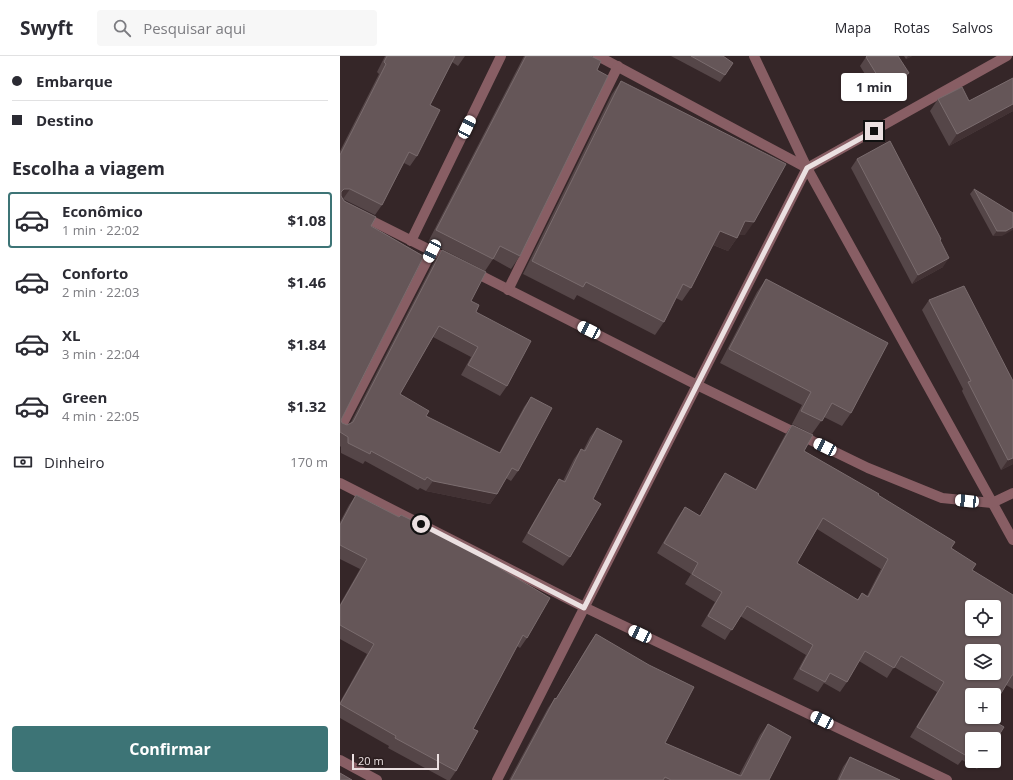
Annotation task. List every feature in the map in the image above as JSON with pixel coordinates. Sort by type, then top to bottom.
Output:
[{"type":"street","points":[[411,241],[501,56]]},
{"type":"street","points":[[598,56],[807,168]]},
{"type":"street","points":[[754,56],[807,168],[1013,540]]},
{"type":"street","points":[[497,780],[807,168],[1007,56]]},
{"type":"street","points":[[508,290],[618,66]]},
{"type":"street","points":[[340,205],[697,385],[868,468],[942,498],[992,503],[1013,493]]},
{"type":"street","points":[[340,429],[432,251]]},
{"type":"street","points":[[340,483],[584,608],[947,780]]},
{"type":"street","points":[[340,760],[377,780]]},
{"type":"building","points":[[387,56],[455,56],[430,105],[440,110],[417,156],[409,152],[382,205],[350,189],[344,189],[341,192],[341,196],[344,201],[376,217],[371,226],[423,256],[430,244],[341,420],[342,423],[347,425],[353,422],[442,250],[486,272],[471,301],[479,305],[476,312],[531,341],[507,386],[468,365],[478,347],[439,326],[400,394],[429,411],[426,416],[500,453],[531,397],[552,408],[518,471],[512,468],[497,494],[433,481],[427,477],[425,480],[371,451],[370,454],[348,443],[348,437],[340,432],[340,155],[386,64],[384,62]]},
{"type":"building","points":[[526,56],[591,56],[601,61],[597,70],[608,76],[520,256],[500,246],[493,259],[436,230]]},
{"type":"building","points":[[691,56],[723,56],[733,63],[725,75]]},
{"type":"building","points":[[898,56],[909,73],[885,88],[866,57]]},
{"type":"building","points":[[1013,78],[1013,104],[957,134],[938,99],[962,87],[969,101]]},
{"type":"building","points":[[621,81],[786,164],[754,222],[745,221],[737,238],[720,231],[691,288],[683,284],[664,322],[586,282],[583,287],[532,261]]},
{"type":"building","points":[[890,141],[941,239],[940,240],[949,258],[918,275],[857,159]]},
{"type":"building","points":[[974,189],[1013,213],[1013,227],[1006,231],[997,231]]},
{"type":"building","points":[[766,279],[888,343],[851,413],[832,403],[822,421],[801,411],[811,392],[729,349]]},
{"type":"building","points":[[964,286],[1013,381],[1013,458],[1008,460],[968,382],[971,381],[929,300]]},
{"type":"building","points":[[792,425],[813,435],[804,451],[879,494],[878,495],[955,542],[951,548],[976,564],[972,570],[1013,595],[1013,675],[1001,693],[1001,688],[965,688],[965,724],[999,724],[1004,727],[1001,732],[965,732],[965,755],[917,727],[944,682],[901,656],[894,668],[865,651],[847,682],[830,673],[825,682],[800,669],[813,645],[747,606],[732,630],[708,616],[722,592],[692,574],[698,563],[664,543],[685,507],[700,516],[725,473],[756,490]],"holes":[[[823,518],[888,559],[868,597],[862,593],[858,600],[797,563]]]},
{"type":"building","points":[[597,428],[622,441],[593,499],[601,504],[570,557],[528,533],[559,479],[565,482],[581,449],[585,451]]},
{"type":"building","points":[[356,495],[399,517],[401,515],[451,539],[550,598],[527,638],[523,635],[473,729],[478,731],[456,771],[395,738],[396,736],[340,704],[374,644],[340,625],[340,606],[367,559],[340,545],[340,525]]},
{"type":"building","points":[[596,634],[649,665],[694,687],[665,743],[741,776],[768,724],[791,737],[769,780],[671,780],[665,777],[663,780],[511,780],[555,698],[556,699]]},
{"type":"building","points":[[850,757],[900,780],[839,780]]},
{"type":"building","points":[[340,773],[352,780],[340,780]]},
{"type":"route","points":[[421,524],[584,608],[807,168],[874,131]]}]
